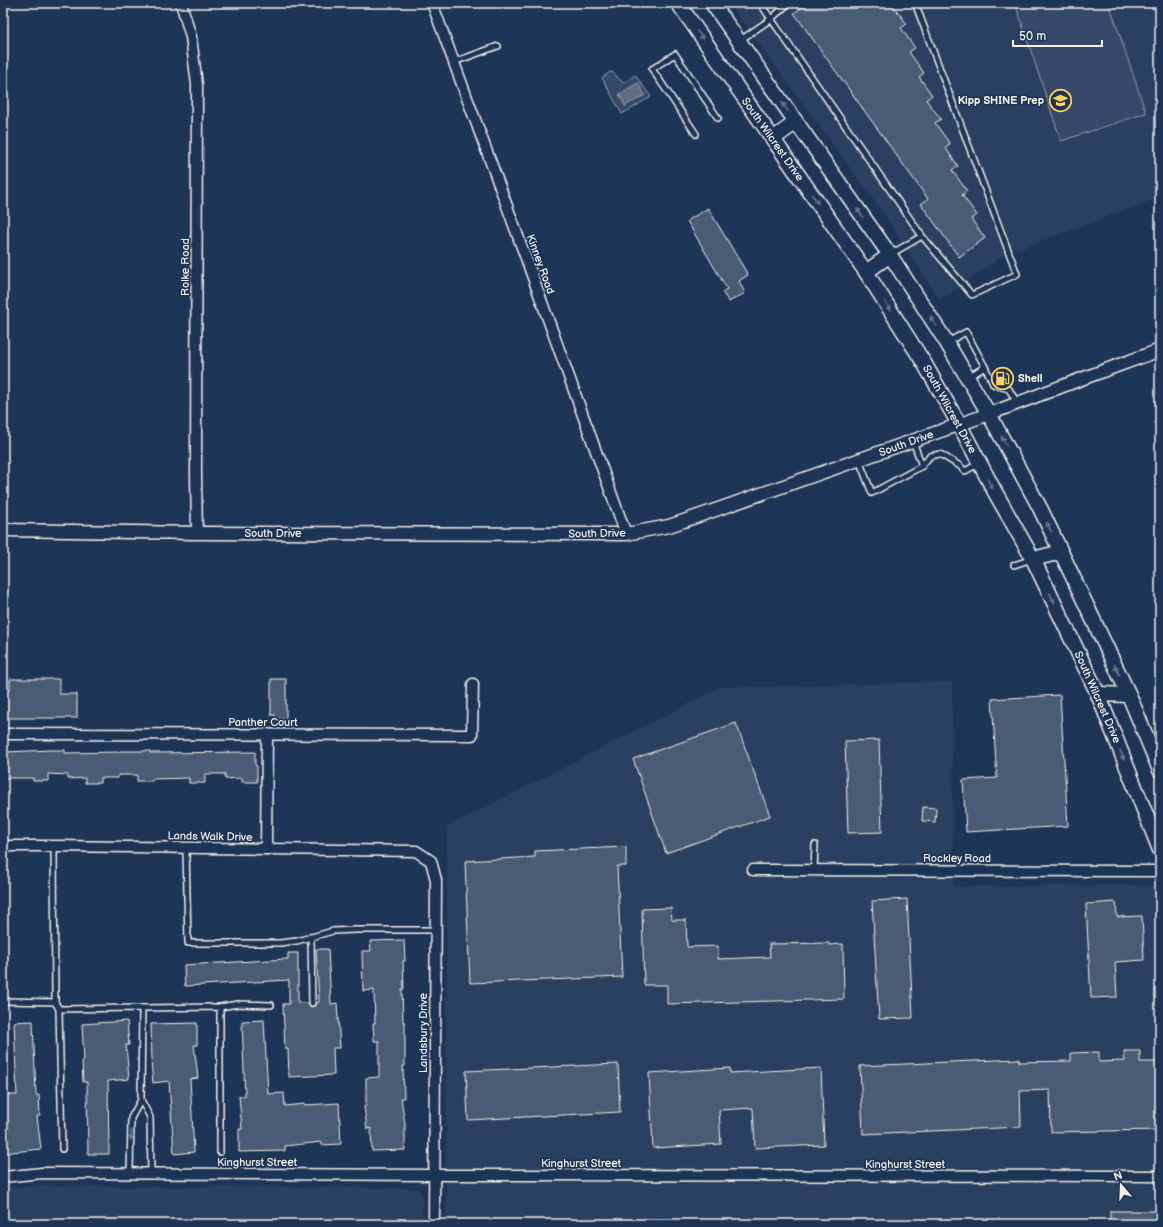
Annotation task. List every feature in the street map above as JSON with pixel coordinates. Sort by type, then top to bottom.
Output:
[{"type":"main road","name":"South Wilcrest Drive","points":[[679,3],[866,272],[924,363],[959,424],[1033,559],[1098,694],[1160,850]]},
{"type":"main road","points":[[712,3],[890,255],[947,343],[989,414],[1040,508],[1129,694],[1160,770]]},
{"type":"main road","points":[[773,139],[796,122]]},
{"type":"main road","points":[[866,272],[890,255]]},
{"type":"main road","points":[[1033,559],[1061,552]]},
{"type":"main road","points":[[1098,694],[1129,694]]},
{"type":"street","name":"Rolke Road","points":[[181,3],[191,37],[197,85],[197,533]]},
{"type":"street","name":"Kinney Road","points":[[432,3],[626,534]]},
{"type":"street","name":"South Drive","points":[[3,530],[197,533],[626,534],[669,526],[989,414],[1160,350]]},
{"type":"street","name":"Panther Court","points":[[3,734],[472,735],[473,684]]},
{"type":"street","points":[[266,849],[267,734]]},
{"type":"street","name":"Lands Walk Drive","points":[[3,846],[416,851]]},
{"type":"street","name":"Landsbury Drive","points":[[416,851],[432,861],[436,880],[434,1224]]},
{"type":"street","name":"Rockley Road","points":[[753,870],[1160,871]]},
{"type":"street","name":"Kinghurst Street","points":[[3,1177],[42,1173],[1160,1176]]},
{"type":"lane","points":[[760,3],[922,236],[972,295],[1017,274],[915,3]]},
{"type":"lane","points":[[739,41],[771,19],[789,3]]},
{"type":"lane","points":[[454,62],[498,46]]},
{"type":"lane","points":[[696,134],[652,69],[675,54],[718,118]]},
{"type":"lane","points":[[890,255],[922,236]]},
{"type":"lane","points":[[947,343],[966,332],[993,384],[1009,389],[1017,403]]},
{"type":"lane","points":[[967,377],[985,367]]},
{"type":"lane","points":[[913,441],[922,466]]},
{"type":"lane","points":[[859,460],[872,493],[922,466],[930,456],[940,454],[960,466],[965,471],[980,463]]},
{"type":"lane","points":[[1014,565],[1033,559]]},
{"type":"lane","points":[[814,870],[815,845]]},
{"type":"lane","points":[[54,846],[55,1002],[59,1009],[62,1149]]},
{"type":"lane","points":[[186,848],[188,943],[280,943],[297,941],[333,931],[435,930]]},
{"type":"lane","points":[[311,937],[312,1003]]},
{"type":"lane","points":[[3,1001],[55,1002]]},
{"type":"lane","points":[[59,1009],[220,1008],[238,1004],[272,1005]]},
{"type":"lane","points":[[130,1174],[131,1118],[141,1100],[142,1008]]},
{"type":"lane","points":[[220,1008],[220,1152]]},
{"type":"lane","points":[[141,1100],[150,1117],[150,1174]]},
{"type":"shaded area","points":[[729,3],[1160,3],[1160,197],[1017,250],[1014,248],[940,300],[883,213]]},
{"type":"shaded area","points":[[1015,3],[1109,3],[1146,113],[1061,141]]},
{"type":"shaded area","points":[[610,72],[614,73],[621,81],[625,82],[635,75],[651,97],[622,114],[602,78]]},
{"type":"shaded area","points":[[638,83],[645,95],[625,106],[619,94]]},
{"type":"shaded area","points":[[952,682],[953,886],[1153,885],[1160,910],[1160,1224],[446,1224],[447,827],[721,687]]},
{"type":"shaded area","points":[[40,1186],[415,1188],[419,1191],[422,1197],[422,1224],[3,1224],[3,1188]]},
{"type":"building","points":[[808,3],[891,3],[907,24],[901,28],[915,48],[909,52],[924,73],[919,77],[932,95],[926,100],[941,119],[935,123],[950,144],[945,147],[958,166],[952,170],[967,191],[962,195],[977,215],[971,219],[985,238],[959,257],[921,204],[928,199],[794,13]]},
{"type":"building","points":[[708,208],[748,275],[739,281],[745,293],[729,302],[722,292],[727,289],[687,221]]},
{"type":"building","points":[[10,679],[59,679],[59,694],[77,694],[77,718],[3,718],[3,690],[10,690]]},
{"type":"building","points":[[271,679],[286,679],[286,719],[275,719],[275,715],[271,715]]},
{"type":"building","points":[[1060,695],[1068,826],[966,832],[963,780],[997,778],[992,699]]},
{"type":"building","points":[[736,723],[770,816],[666,853],[633,759]]},
{"type":"building","points":[[879,740],[882,832],[848,833],[845,741]]},
{"type":"building","points":[[65,750],[65,753],[120,751],[150,751],[150,753],[255,752],[257,782],[242,782],[242,778],[225,779],[225,774],[205,774],[205,783],[189,783],[189,778],[137,781],[137,775],[118,775],[118,778],[100,778],[100,783],[85,783],[85,778],[68,779],[68,775],[48,774],[48,781],[33,781],[33,778],[3,778],[3,753]]},
{"type":"building","points":[[923,807],[936,808],[935,822],[922,821]]},
{"type":"building","points":[[626,847],[626,866],[617,866],[622,977],[470,983],[465,861],[535,857],[535,851]]},
{"type":"building","points":[[907,899],[913,1018],[879,1019],[872,901]]},
{"type":"building","points":[[1116,902],[1117,917],[1142,916],[1144,960],[1115,962],[1117,997],[1091,998],[1086,904]]},
{"type":"building","points":[[671,908],[672,920],[686,920],[687,947],[718,946],[718,959],[770,957],[769,944],[843,944],[844,999],[667,1004],[667,985],[644,985],[642,909]]},
{"type":"building","points":[[404,940],[404,989],[402,989],[403,1022],[405,1022],[405,1066],[403,1066],[404,1098],[401,1098],[405,1124],[405,1150],[372,1151],[371,1128],[367,1129],[364,1106],[366,1106],[366,1078],[379,1077],[379,1041],[374,1041],[374,990],[363,991],[362,951],[371,951],[370,941]]},
{"type":"building","points":[[316,949],[328,949],[331,1004],[337,1003],[340,1048],[333,1048],[334,1075],[289,1077],[288,1049],[285,1049],[283,1004],[289,1004],[289,980],[185,986],[184,965],[288,959],[288,953],[298,953],[298,1003],[308,1003],[312,1007],[319,1002]]},
{"type":"building","points":[[264,1020],[268,1094],[284,1093],[285,1106],[339,1103],[341,1144],[322,1145],[321,1142],[285,1146],[285,1151],[239,1152],[239,1129],[242,1129],[239,1096],[245,1096],[242,1021]]},
{"type":"building","points":[[33,1021],[36,1095],[39,1095],[40,1116],[37,1116],[41,1149],[3,1153],[3,1095],[17,1095],[14,1022]]},
{"type":"building","points":[[127,1021],[129,1045],[126,1045],[129,1079],[108,1081],[109,1154],[88,1154],[87,1082],[83,1082],[82,1060],[84,1060],[82,1024]]},
{"type":"building","points":[[197,1023],[197,1045],[194,1045],[198,1078],[190,1079],[194,1152],[174,1154],[169,1081],[153,1083],[151,1061],[151,1024]]},
{"type":"building","points":[[1124,1051],[1140,1051],[1140,1062],[1160,1062],[1160,1130],[1051,1132],[1050,1090],[1020,1091],[1021,1127],[863,1134],[860,1066],[1019,1059],[1019,1062],[1071,1061],[1071,1053],[1099,1052],[1099,1062],[1125,1061]]},
{"type":"building","points":[[618,1064],[620,1112],[468,1120],[466,1071]]},
{"type":"building","points":[[730,1068],[730,1073],[821,1068],[824,1145],[755,1148],[753,1108],[719,1110],[721,1144],[653,1148],[649,1073]]},
{"type":"building","points":[[1110,1211],[1160,1211],[1160,1224],[1110,1224]]},
{"type":"place","name":"Kipp SHINE Prep","points":[[1060,100]]},
{"type":"place","name":"Shell","points":[[1003,378]]}]
